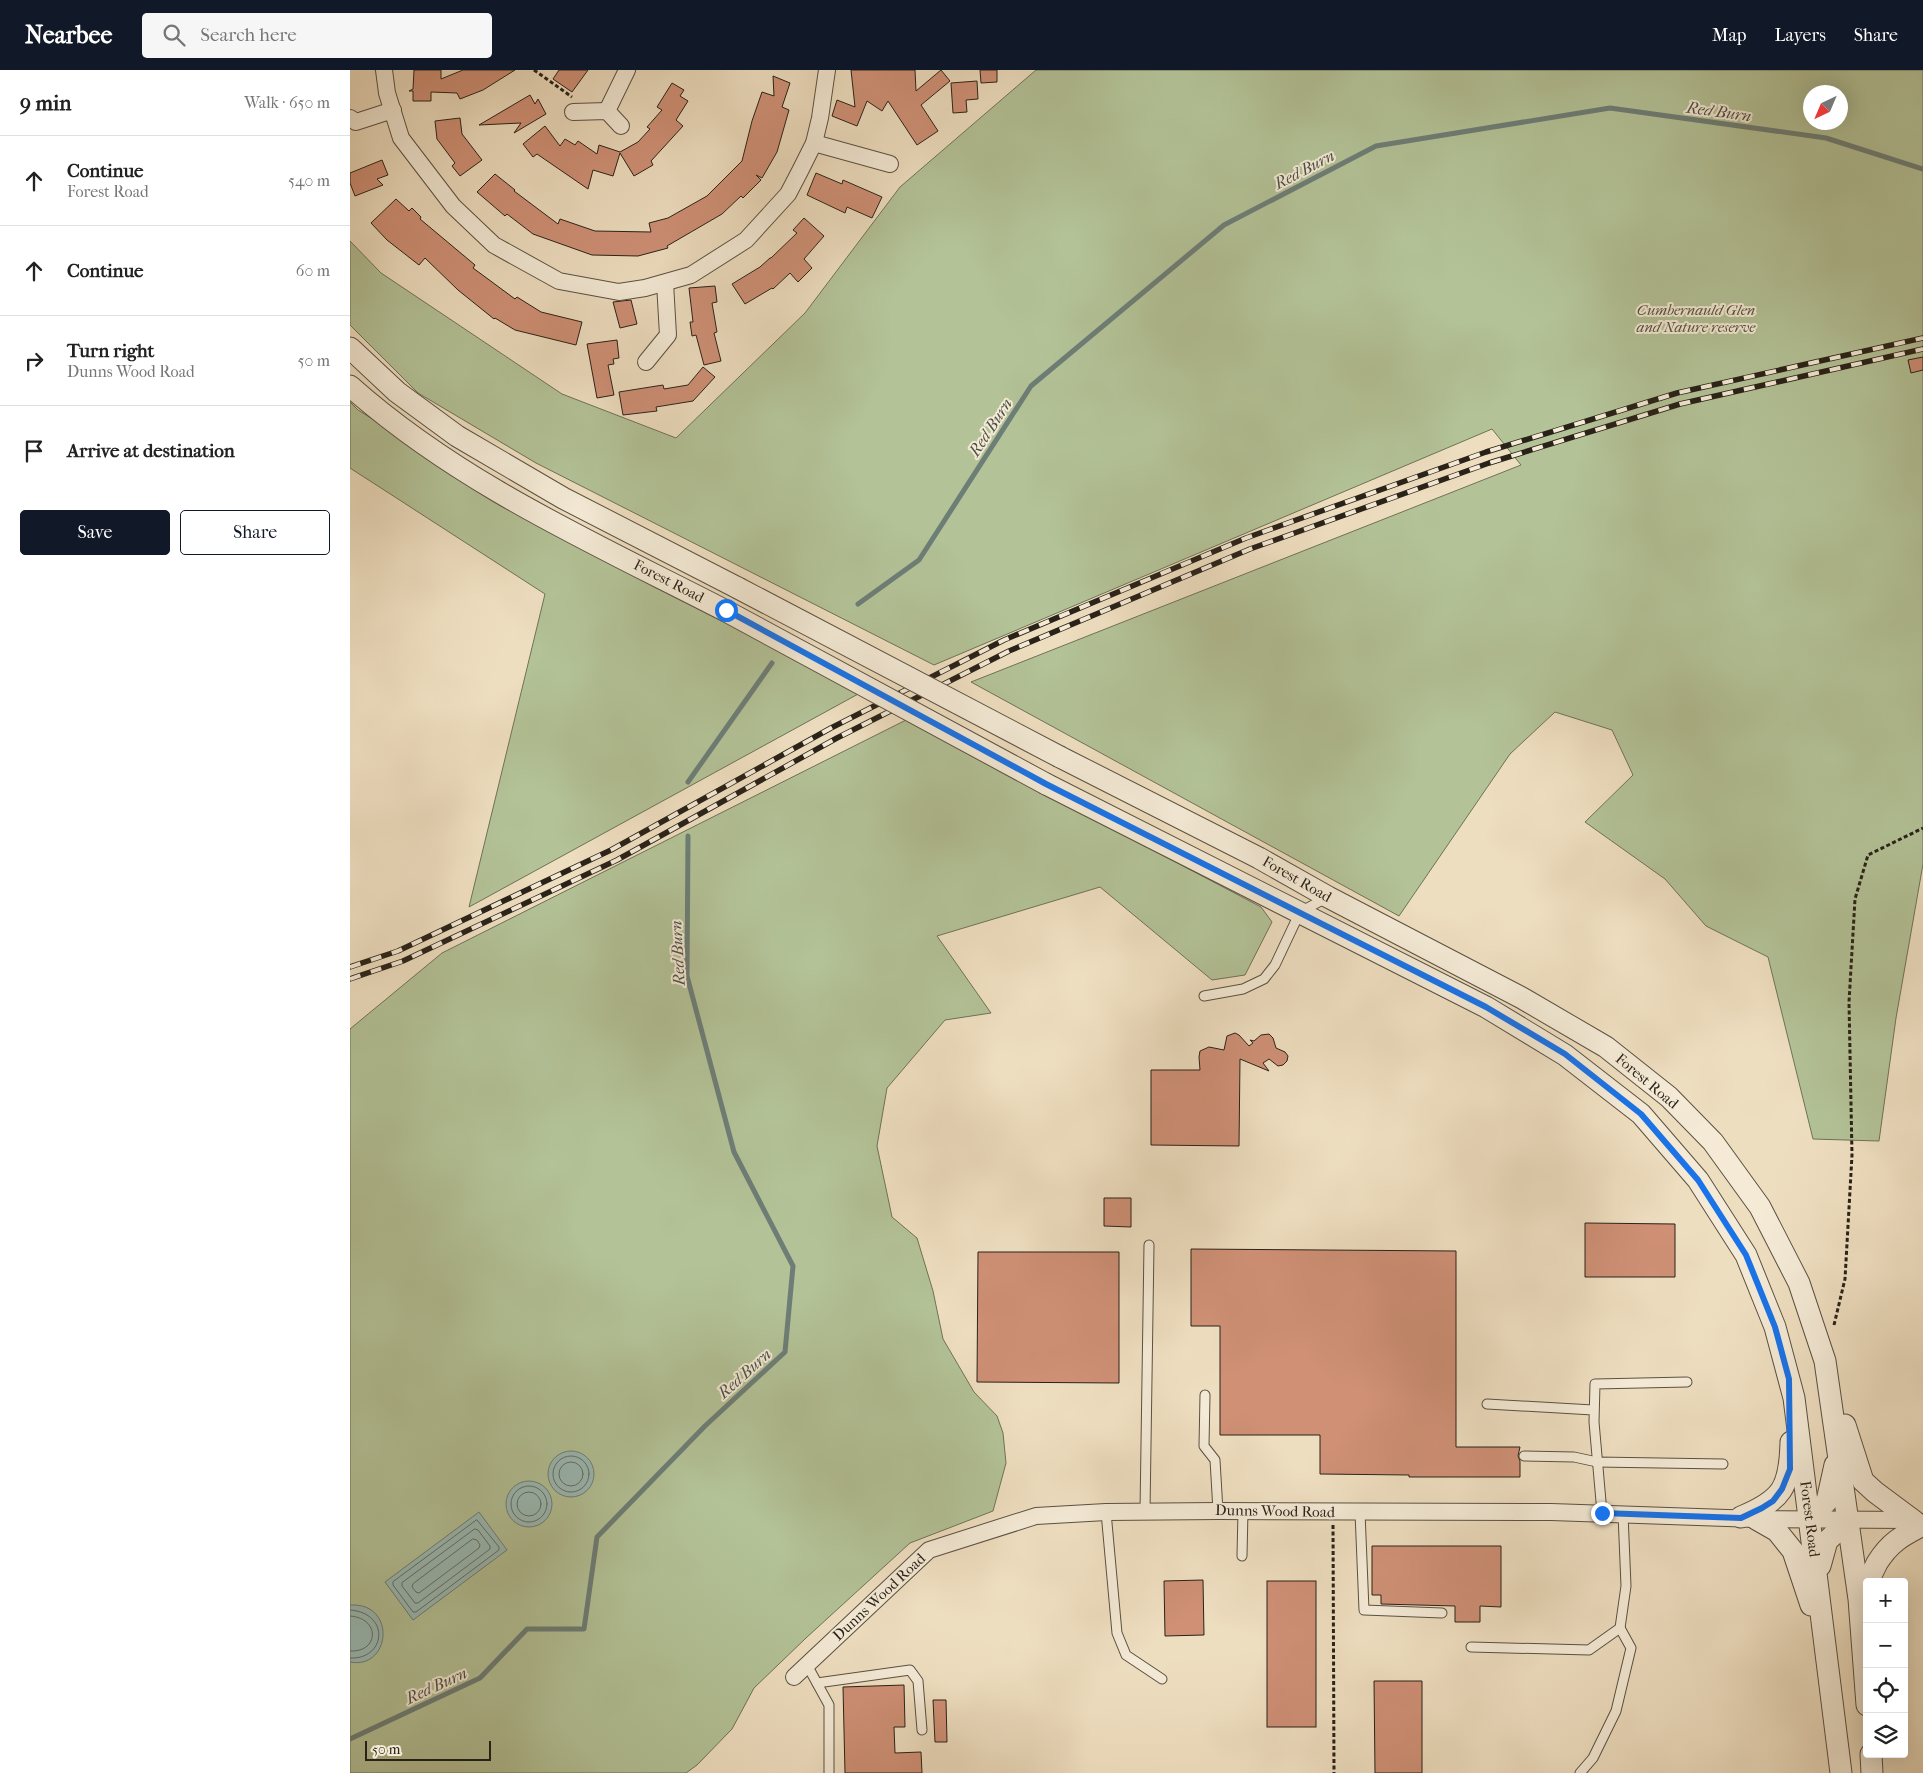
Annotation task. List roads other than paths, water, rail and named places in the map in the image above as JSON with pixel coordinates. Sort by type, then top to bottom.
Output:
[{"type":"street","points":[[384,70],[387,93],[401,138],[454,206],[494,246],[559,280],[619,292],[645,288],[691,275],[746,240],[788,194],[814,142],[820,118],[827,70]]},
{"type":"street","points":[[600,112],[628,70]]},
{"type":"street","points":[[352,124],[393,110]]},
{"type":"street","points":[[573,112],[600,112],[621,126]]},
{"type":"street","points":[[814,142],[890,164]]},
{"type":"street","points":[[646,362],[668,335],[665,283]]},
{"type":"street","name":"Forest Road","points":[[350,348],[397,392],[457,436],[564,498],[1060,757],[1259,858],[1328,897],[1522,998],[1606,1046],[1669,1097],[1713,1142],[1760,1206],[1799,1282],[1825,1361],[1848,1521],[1863,1653]]},
{"type":"street","name":"Forest Road","points":[[350,386],[407,432],[455,467],[502,494],[726,610],[1046,784],[1486,1007],[1565,1054],[1641,1114],[1698,1180],[1746,1255],[1775,1327],[1794,1398],[1811,1519],[1841,1773]]},
{"type":"street","points":[[1825,1361],[1863,1481],[1875,1492],[1920,1522],[1885,1549],[1870,1578]]},
{"type":"street","points":[[1789,1379],[1790,1469],[1782,1489],[1773,1501],[1749,1518],[1777,1531],[1793,1551],[1804,1581],[1827,1663]]},
{"type":"street","points":[[1811,1519],[1827,1501],[1838,1448]]},
{"type":"street","name":"Dunns Wood Road","points":[[794,1677],[930,1550],[1036,1516],[1106,1512],[1218,1510],[1602,1513],[1920,1522]]},
{"type":"street","points":[[1817,1574],[1827,1541],[1848,1521]]},
{"type":"street","points":[[1871,1758],[1872,1773]]},
{"type":"lane","points":[[1204,996],[1242,989],[1264,978],[1275,965],[1300,912],[1328,897]]},
{"type":"lane","points":[[1145,1511],[1149,1244]]},
{"type":"lane","points":[[1602,1513],[1593,1410],[1595,1384],[1687,1382]]},
{"type":"lane","points":[[1204,1396],[1204,1446],[1215,1460],[1218,1510]]},
{"type":"lane","points":[[1488,1404],[1593,1410]]},
{"type":"lane","points":[[1524,1456],[1574,1457],[1597,1462],[1723,1464]]},
{"type":"lane","points":[[1242,1511],[1242,1556]]},
{"type":"lane","points":[[1106,1512],[1116,1634],[1126,1656],[1162,1679]]},
{"type":"lane","points":[[1360,1512],[1364,1610],[1442,1612]]},
{"type":"lane","points":[[1580,1773],[1593,1758],[1616,1711],[1631,1648],[1620,1628],[1626,1586],[1623,1514]]},
{"type":"lane","points":[[1471,1647],[1590,1650],[1620,1628]]},
{"type":"lane","points":[[807,1665],[829,1705],[829,1773]]},
{"type":"lane","points":[[817,1683],[910,1670],[918,1681],[922,1730]]},
{"type":"water","points":[[567,1451],[575,1451],[584,1455],[590,1461],[594,1474],[590,1487],[584,1493],[575,1497],[567,1497],[558,1493],[552,1487],[548,1478],[548,1470],[552,1461],[558,1455]]},
{"type":"water","points":[[525,1481],[533,1481],[542,1485],[548,1491],[552,1504],[548,1517],[542,1523],[533,1527],[525,1527],[516,1523],[510,1517],[506,1508],[506,1500],[510,1491],[516,1485]]},
{"type":"water","points":[[479,1512],[507,1550],[413,1620],[385,1582]]},
{"type":"water","points":[[350,1605],[365,1607],[376,1614],[381,1624],[383,1635],[380,1647],[374,1656],[364,1662],[350,1662]]},
{"type":"waterway","name":"Red Burn","points":[[858,604],[919,560],[1031,386],[1224,225],[1376,146],[1610,108],[1826,138],[1923,169]]},
{"type":"waterway","name":"Red Burn","points":[[688,782],[772,663]]},
{"type":"waterway","name":"Red Burn","points":[[350,1739],[480,1678],[527,1629],[584,1629],[597,1537],[705,1426],[785,1352],[793,1266],[734,1152],[687,976],[688,836]]},
{"type":"railway","points":[[350,967],[398,951],[611,850],[831,728],[1004,640],[1246,538],[1486,452],[1677,393],[1923,338]]},
{"type":"railway","points":[[350,979],[403,961],[617,860],[837,738],[1009,651],[1250,549],[1489,463],[1680,404],[1923,349]]},
{"type":"park label","name":"Cumbernauld Glen and Nature reserve","points":[[1696,318]]}]
